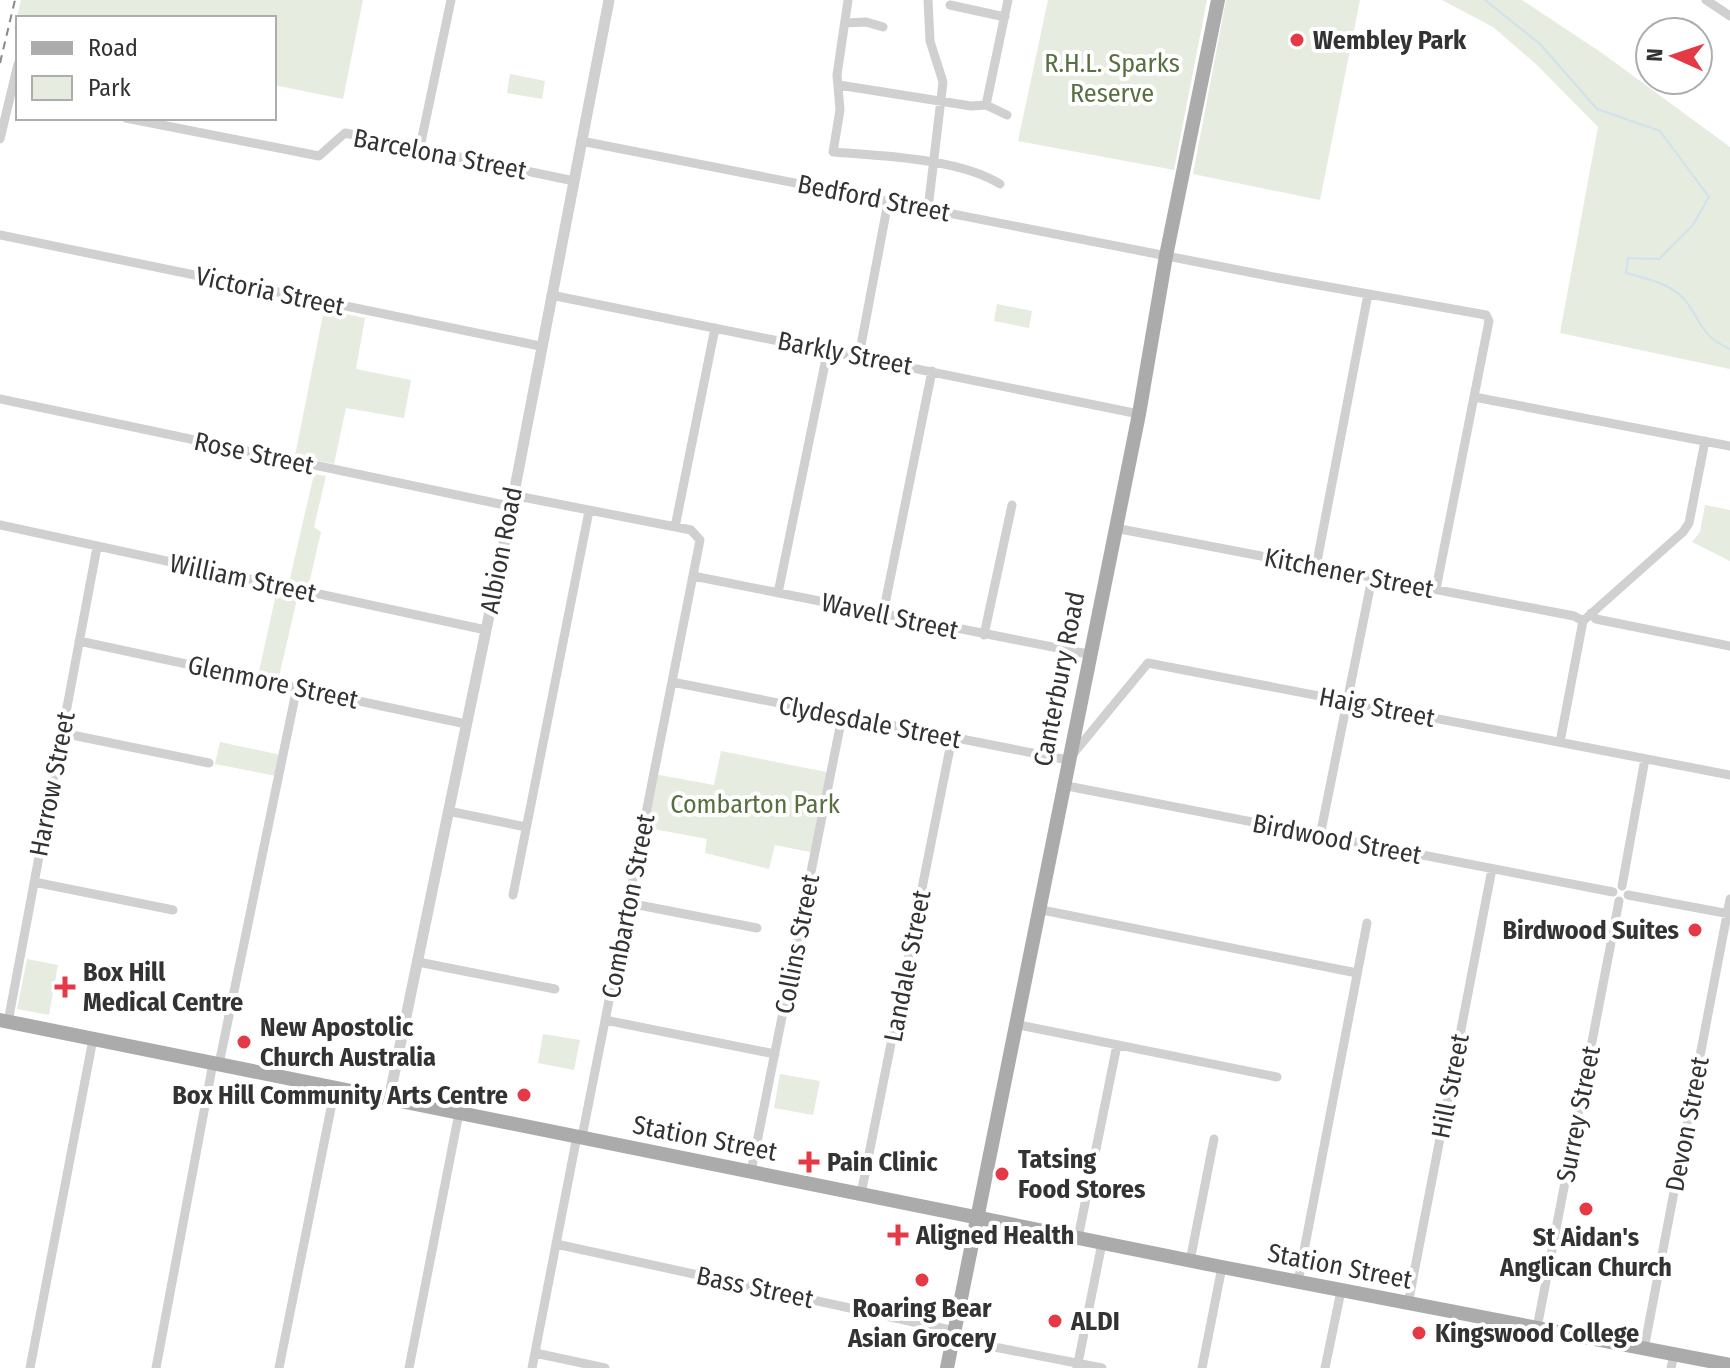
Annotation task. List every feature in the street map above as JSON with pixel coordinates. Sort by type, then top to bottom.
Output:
[{"type":"main road","name":"Canterbury Road","points":[[947,1368],[1088,654],[1139,414],[1166,256],[1218,0]]},
{"type":"main road","name":"Station Street","points":[[4,1021],[1190,1261],[1644,1349],[1672,1361],[1730,1365]]},
{"type":"street","points":[[420,147],[451,0]]},
{"type":"street","name":"Albion Road","points":[[389,1099],[486,630],[609,0]]},
{"type":"street","points":[[848,0],[839,85],[840,110],[833,152],[920,159],[989,177],[1000,184]]},
{"type":"street","points":[[928,0],[930,41],[943,82],[928,209]]},
{"type":"street","points":[[986,105],[1008,0]]},
{"type":"street","points":[[1706,0],[1730,16]]},
{"type":"street","points":[[950,5],[1005,17]]},
{"type":"street","points":[[845,23],[866,22],[883,27]]},
{"type":"street","points":[[839,85],[971,106],[986,105],[1007,115]]},
{"type":"street","points":[[0,139],[14,96]]},
{"type":"street","name":"Barcelona Street","points":[[136,120],[319,156],[334,138],[345,133],[574,181]]},
{"type":"street","name":"Bedford Street","points":[[581,141],[1166,256],[1486,315],[1489,321],[1474,397]]},
{"type":"street","points":[[859,356],[888,202]]},
{"type":"street","name":"Victoria Street","points":[[0,235],[540,346]]},
{"type":"street","points":[[1316,567],[1368,294]]},
{"type":"street","name":"Barkly Street","points":[[551,295],[1139,414]]},
{"type":"street","points":[[675,527],[715,328]]},
{"type":"street","points":[[778,593],[828,349]]},
{"type":"street","points":[[883,614],[932,371]]},
{"type":"street","points":[[1436,589],[1474,397],[1730,446]]},
{"type":"street","name":"Rose Street","points":[[0,399],[510,500],[589,511],[697,533]]},
{"type":"street","points":[[1560,742],[1587,617],[1683,532],[1689,523],[1705,441]]},
{"type":"street","points":[[984,635],[1012,505]]},
{"type":"street","points":[[513,895],[589,511]]},
{"type":"street","name":"William Street","points":[[0,525],[486,630]]},
{"type":"street","name":"Kitchener Street","points":[[1115,528],[1730,646]]},
{"type":"street","name":"Combarton Street","points":[[532,1368],[693,576],[700,540],[697,533]]},
{"type":"street","name":"Harrow Street","points":[[4,1021],[34,882],[97,547]]},
{"type":"street","name":"Wavell Street","points":[[693,576],[1088,654]]},
{"type":"street","points":[[1320,836],[1372,578]]},
{"type":"street","name":"Glenmore Street","points":[[79,641],[466,724]]},
{"type":"street","name":"Haig Street","points":[[1068,760],[1148,663],[1730,775]]},
{"type":"street","name":"Clydesdale Street","points":[[672,682],[1068,760]]},
{"type":"street","points":[[156,1368],[216,1063],[297,687]]},
{"type":"street","name":"Collins Street","points":[[751,1172],[842,717]]},
{"type":"street","points":[[62,733],[209,763]]},
{"type":"street","name":"Landale Street","points":[[861,1194],[952,738]]},
{"type":"street","name":"Surrey Street","points":[[1537,1328],[1645,759]]},
{"type":"street","name":"Birdwood Street","points":[[1062,785],[1729,914]]},
{"type":"street","points":[[448,811],[526,827]]},
{"type":"street","name":"Hill Street","points":[[1408,1304],[1492,869]]},
{"type":"street","points":[[34,882],[173,910]]},
{"type":"street","name":"Devon Street","points":[[1644,1349],[1730,899]]},
{"type":"street","points":[[628,903],[757,928]]},
{"type":"street","points":[[1037,909],[1357,973]]},
{"type":"street","points":[[1298,1282],[1367,923]]},
{"type":"street","points":[[418,962],[555,989]]},
{"type":"street","points":[[605,1020],[775,1054]]},
{"type":"street","points":[[1014,1024],[1277,1077]]},
{"type":"street","points":[[30,1368],[93,1039]]},
{"type":"street","points":[[1078,1238],[1117,1045]]},
{"type":"street","points":[[279,1368],[335,1088]]},
{"type":"street","points":[[409,1368],[459,1113]]},
{"type":"street","points":[[1190,1261],[1214,1139]]},
{"type":"street","points":[[1078,1366],[1102,1243]]},
{"type":"street","name":"Bass Street","points":[[556,1244],[1078,1366],[1102,1368]]},
{"type":"street","points":[[1202,1368],[1222,1267]]},
{"type":"street","points":[[1325,1368],[1341,1291]]},
{"type":"street","points":[[535,1353],[605,1368]]},
{"type":"green space","points":[[21,0],[363,0],[343,99],[276,85],[276,16],[17,16]]},
{"type":"green space","name":"R.H.L. Sparks Reserve","points":[[1048,0],[1207,0],[1174,170],[1018,141]]},
{"type":"green space","points":[[1226,0],[1360,0],[1320,200],[1193,174]]},
{"type":"green space","points":[[1442,0],[1522,0],[1634,76],[1634,96],[1661,96],[1730,147],[1730,369],[1560,333],[1598,127],[1536,64],[1493,27]]},
{"type":"green space","points":[[510,74],[545,81],[542,99],[507,93]]},
{"type":"green space","points":[[997,304],[1032,311],[1029,328],[994,321]]},
{"type":"green space","points":[[324,310],[365,318],[356,369],[411,380],[404,418],[346,408],[334,464],[295,456]]},
{"type":"green space","points":[[314,474],[326,476],[314,527],[321,532],[307,592],[299,590],[278,681],[258,676],[278,585],[288,587]]},
{"type":"green space","points":[[1705,505],[1730,510],[1730,561],[1692,542],[1700,532]]},
{"type":"green space","points":[[220,742],[281,755],[276,776],[215,764]]},
{"type":"green space","name":"Combarton Park","points":[[721,751],[831,773],[815,853],[775,845],[769,869],[705,853],[707,839],[643,827],[654,774],[714,785]]},
{"type":"green space","points":[[27,959],[58,965],[49,1015],[17,1009]]},
{"type":"green space","points":[[543,1034],[580,1040],[574,1070],[538,1063]]},
{"type":"green space","points":[[780,1074],[820,1081],[813,1115],[774,1108]]},
{"type":"waterway","points":[[1485,0],[1540,44],[1597,109],[1660,131],[1709,197],[1693,225],[1659,259],[1628,258],[1626,273],[1660,283],[1679,294],[1710,336],[1730,349]]},
{"type":"railway","points":[[0,63],[15,0]]},
{"type":"place","name":"Wembley Park","points":[[1297,40]]},
{"type":"place","name":"Birdwood Suites","points":[[1695,930]]},
{"type":"place","name":"Box Hill Medical Centre","points":[[65,987]]},
{"type":"place","name":"New Apostolic Church Australia","points":[[244,1042]]},
{"type":"place","name":"Box Hill Community Arts Centre","points":[[524,1095]]},
{"type":"place","name":"Pain Clinic","points":[[809,1162]]},
{"type":"place","name":"Tatsing Food Stores","points":[[1002,1174]]},
{"type":"place","name":"St Aidan's Anglican Church","points":[[1586,1209]]},
{"type":"place","name":"Aligned Health","points":[[898,1235]]},
{"type":"place","name":"Roaring Bear Asian Grocery","points":[[922,1280]]},
{"type":"place","name":"ALDI","points":[[1055,1321]]},
{"type":"place","name":"Kingswood College","points":[[1419,1333]]}]
